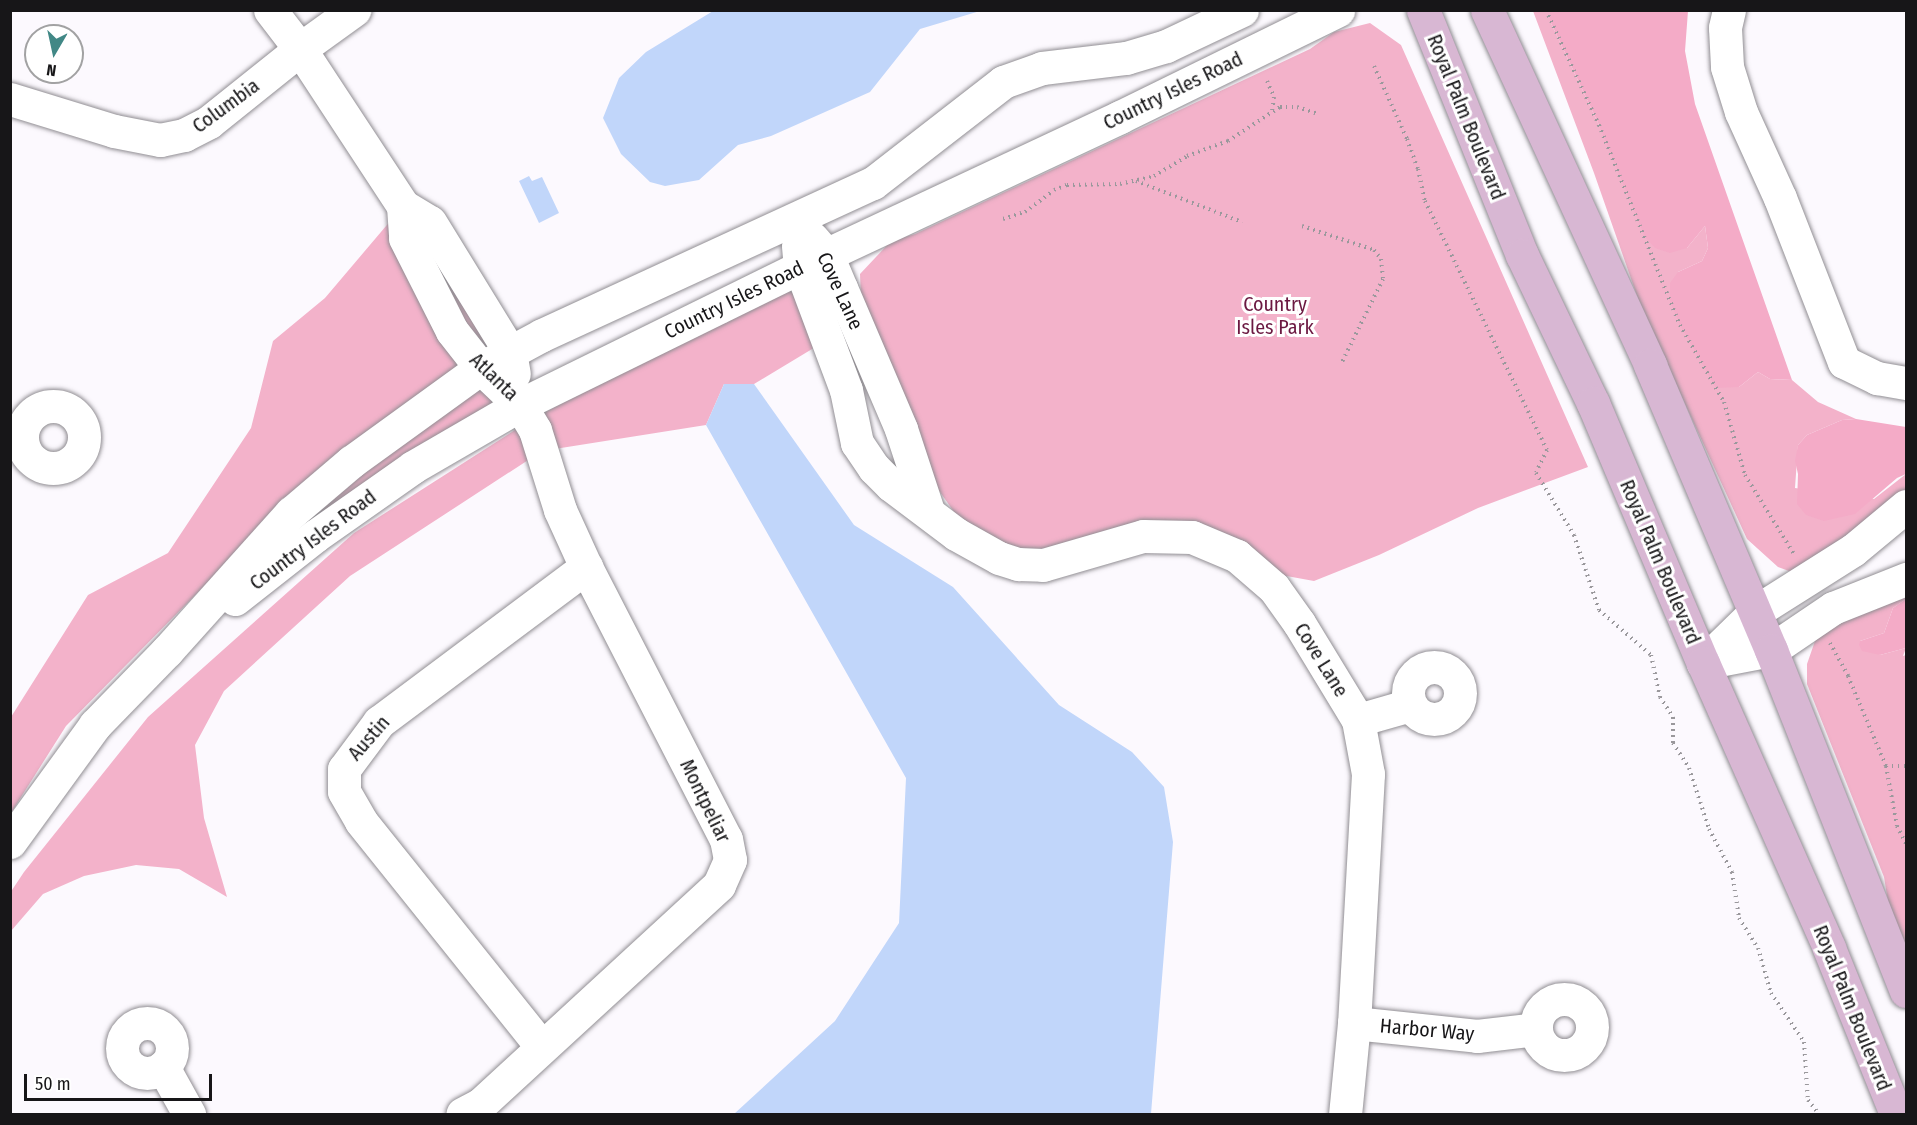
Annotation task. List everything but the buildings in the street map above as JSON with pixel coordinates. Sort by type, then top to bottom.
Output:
[{"type":"main road","name":"Royal Palm Boulevard","points":[[1423,10],[1522,255],[1593,403],[1703,663],[1829,948],[1895,1111]]},
{"type":"main road","points":[[1488,10],[1650,365],[1771,650],[1906,991]]},
{"type":"street","name":"Atlanta","points":[[270,10],[300,49],[403,206],[430,222],[510,352],[520,405]]},
{"type":"street","name":"Columbia","points":[[10,99],[114,131],[160,140],[184,135],[209,122],[300,49],[354,10]]},
{"type":"street","name":"Country Isles Road","points":[[10,842],[95,725],[167,651],[291,513],[351,462],[480,368],[542,335],[873,183],[1003,82],[1042,68],[1126,58],[1166,46],[1242,10]]},
{"type":"street","name":"Country Isles Road","points":[[167,651],[315,536],[413,467],[520,405],[813,261],[1120,117],[1338,10]]},
{"type":"street","points":[[1729,10],[1725,28],[1727,68],[1741,112],[1780,198],[1844,362],[1877,378],[1906,383]]},
{"type":"street","name":"Atlanta","points":[[403,206],[405,238],[452,331],[480,368],[520,405]]},
{"type":"street","name":"Cove Lane","points":[[795,220],[813,261],[901,429],[928,511]]},
{"type":"street","name":"Cove Lane","points":[[813,261],[857,443],[880,474],[957,534],[999,558],[1018,564],[1043,564],[1143,536],[1192,537],[1237,556],[1274,588],[1358,720],[1368,774],[1354,1023],[1345,1114]]},
{"type":"street","name":"Montpeliar","points":[[462,1114],[482,1104],[541,1046],[719,885],[730,860],[726,839],[586,567],[560,510],[535,430],[520,405]]},
{"type":"street","points":[[1703,663],[1755,612],[1853,550],[1906,506]]},
{"type":"street","name":"Austin","points":[[541,1046],[361,821],[344,791],[344,769],[379,722],[586,567]]},
{"type":"street","points":[[1703,663],[1771,650],[1821,616],[1874,590],[1906,579]]},
{"type":"street","points":[[1358,720],[1410,705]]},
{"type":"street","name":"Harbor Way","points":[[1354,1023],[1477,1036],[1536,1029]]},
{"type":"street","points":[[163,1067],[189,1114]]},
{"type":"path","points":[[1545,10],[1599,125],[1680,325],[1724,402],[1745,475],[1809,578]]},
{"type":"path","points":[[1374,66],[1407,139],[1418,169],[1425,201],[1547,450],[1536,472],[1574,535],[1599,610],[1652,655],[1660,698],[1673,717],[1673,743],[1689,768],[1708,829],[1732,872],[1739,918],[1758,948],[1771,993],[1804,1042],[1808,1100],[1819,1114]]},
{"type":"path","points":[[1267,81],[1274,97],[1272,112]]},
{"type":"path","points":[[1003,219],[1025,212],[1054,190],[1067,185],[1135,181],[1154,176],[1187,156],[1228,141],[1280,106],[1306,109],[1319,114]]},
{"type":"path","points":[[1135,181],[1242,222]]},
{"type":"path","points":[[1302,226],[1374,249],[1381,259],[1383,279],[1342,362]]},
{"type":"path","points":[[1821,616],[1823,632],[1848,676],[1886,766],[1897,826],[1906,844]]},
{"type":"path","points":[[1886,766],[1906,766]]},
{"type":"green space","points":[[1533,11],[1550,11],[1550,21],[1599,125],[1687,248],[1705,226],[1708,248],[1702,261],[1678,272],[1739,387],[1758,372],[1770,379],[1792,380],[1818,402],[1856,419],[1842,420],[1807,435],[1798,445],[1795,488],[1874,499],[1906,474],[1906,506],[1808,578],[1778,567],[1747,539],[1642,310],[1594,173]]},
{"type":"green space","name":"Country Isles Park","points":[[1370,23],[1401,45],[1588,467],[1478,508],[1379,555],[1314,581],[1265,572],[1241,544],[1037,551],[992,545],[959,519],[928,475],[861,297],[860,274],[891,241],[915,234],[1310,49],[1334,32]]},
{"type":"green space","points":[[403,206],[430,222],[520,405],[209,581],[66,726],[11,813],[11,717],[88,595],[168,553],[251,428],[273,341],[325,298]]},
{"type":"green space","points":[[786,290],[801,294],[827,340],[754,384],[724,384],[706,425],[542,451],[350,576],[224,691],[195,745],[204,818],[227,897],[179,869],[136,865],[84,876],[43,894],[11,931],[10,893],[24,872],[148,717],[354,533],[529,421],[766,293]]},
{"type":"green space","points":[[1906,592],[1906,599],[1893,608],[1884,633],[1860,641],[1880,655],[1906,648],[1903,656],[1906,655],[1906,969],[1894,939],[1884,877],[1807,684],[1807,664],[1815,641],[1831,624]]},
{"type":"shaded area","points":[[1550,11],[1688,11],[1685,51],[1695,104],[1792,380],[1770,379],[1758,372],[1739,387],[1716,388],[1680,325],[1670,301],[1670,283],[1678,272],[1702,261],[1708,248],[1705,226],[1687,248],[1670,253],[1655,248],[1645,237],[1599,125],[1550,21]]},
{"type":"shaded area","points":[[1856,419],[1906,427],[1906,474],[1897,478],[1855,514],[1824,521],[1806,515],[1797,504],[1798,474],[1795,461],[1798,445],[1807,435],[1842,420]]},
{"type":"shaded area","points":[[1906,599],[1906,648],[1880,655],[1862,651],[1860,641],[1884,633],[1893,608]]},
{"type":"water","points":[[713,11],[980,11],[920,29],[870,92],[771,136],[738,145],[699,180],[665,186],[650,182],[621,154],[603,118],[619,78],[646,52]]},
{"type":"water","points":[[529,176],[532,181],[542,177],[559,213],[539,223],[519,181]]},
{"type":"water","points":[[724,384],[754,384],[854,525],[953,587],[1059,705],[1132,752],[1164,787],[1173,842],[1151,1114],[734,1114],[835,1021],[899,923],[906,778],[706,425]]}]
